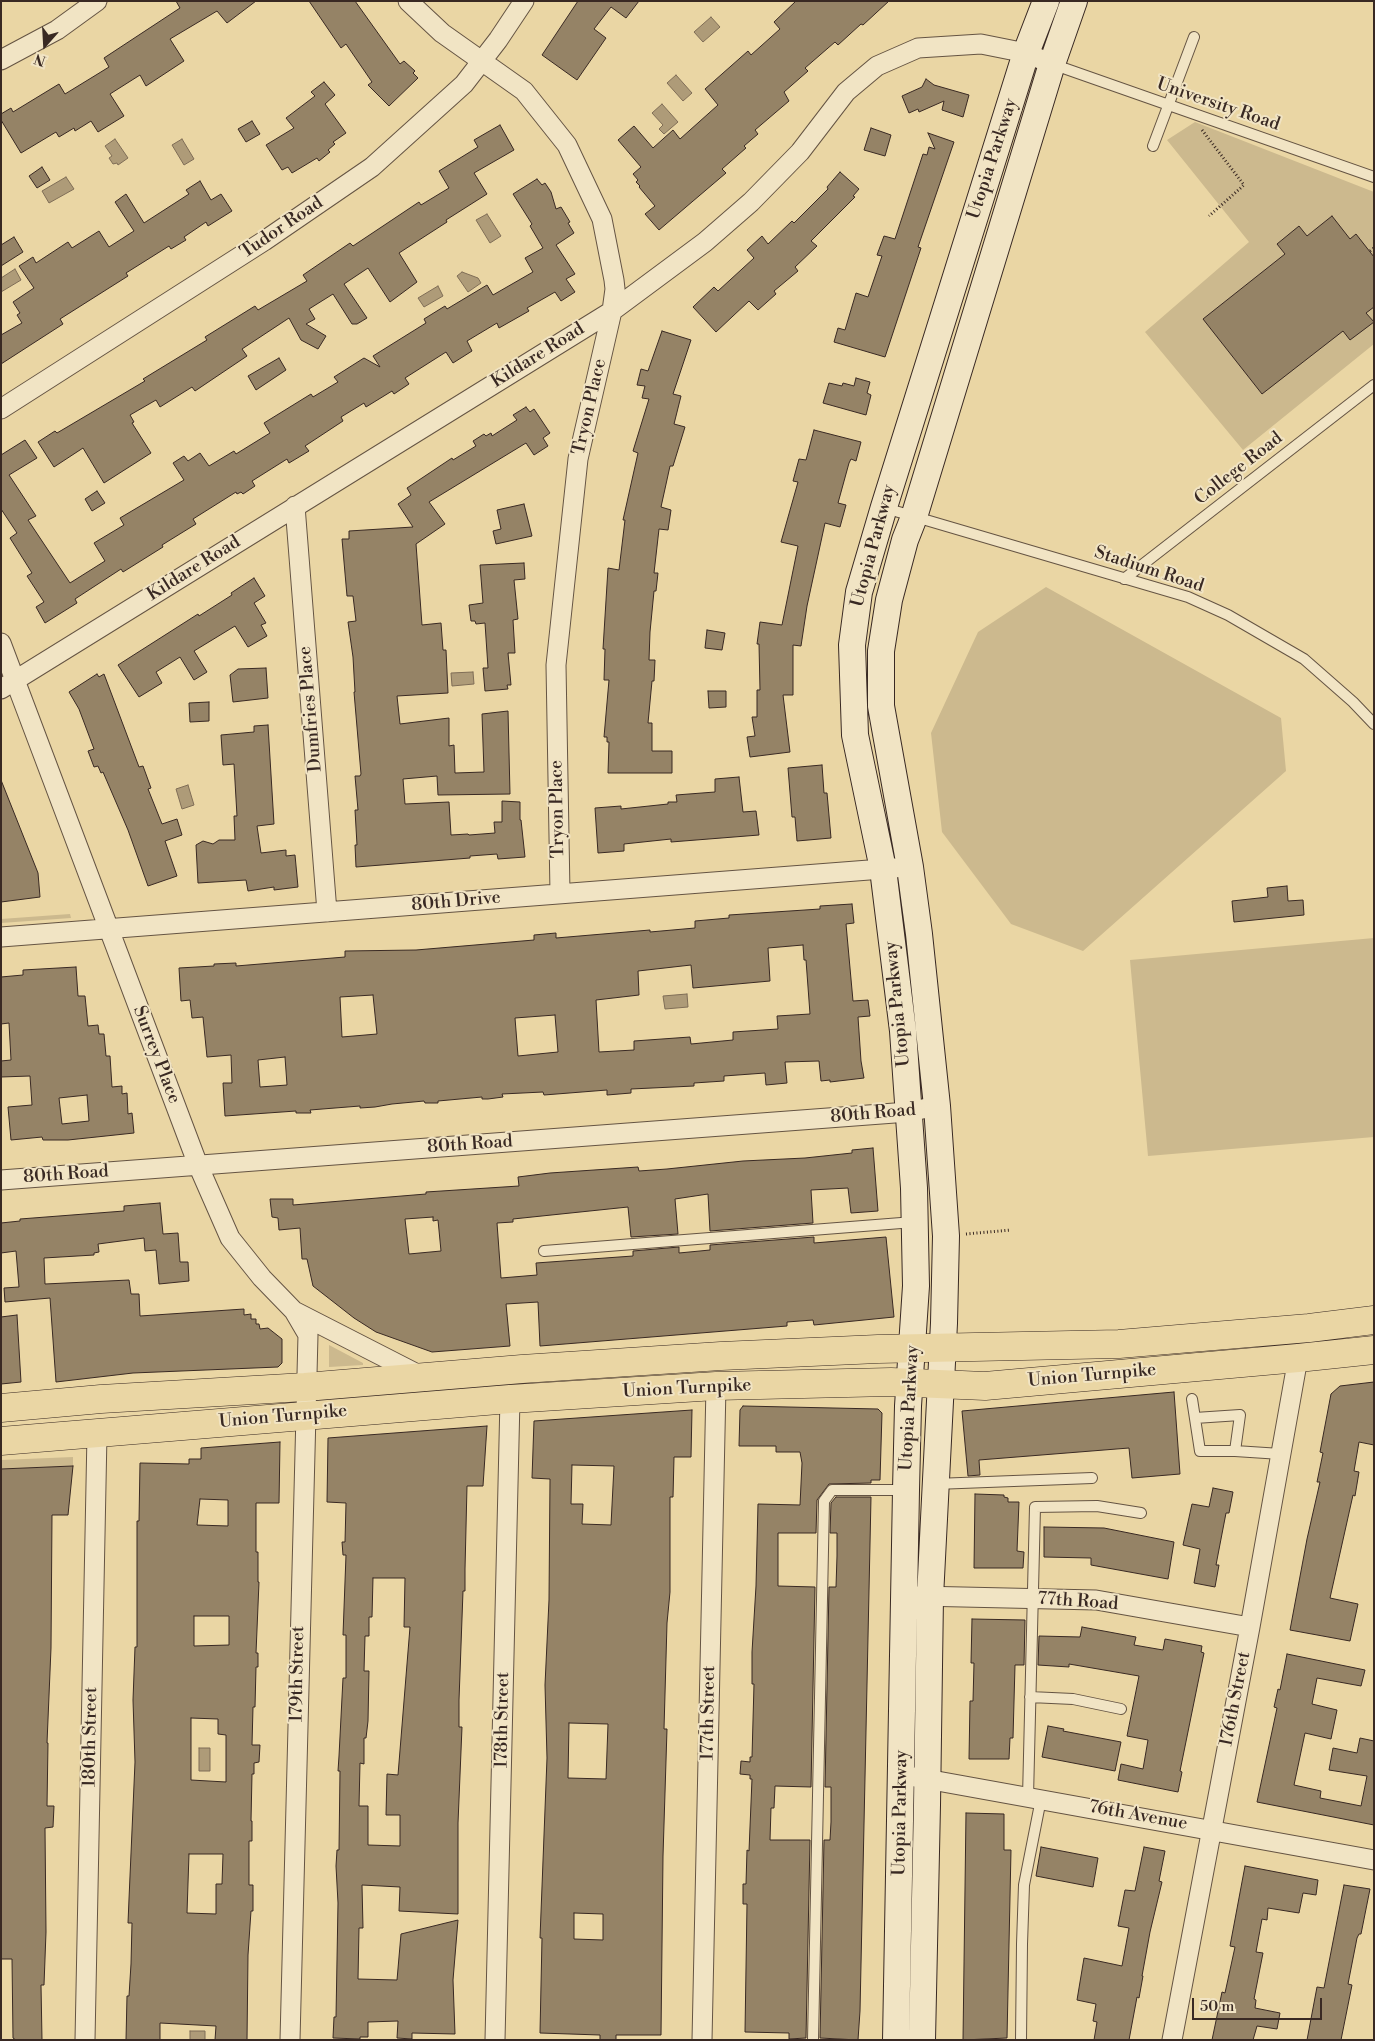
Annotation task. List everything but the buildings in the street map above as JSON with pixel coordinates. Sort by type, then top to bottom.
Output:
[{"type":"main road","name":"Utopia Parkway","points":[[922,2040],[928,1778],[918,1596],[906,1490],[916,1286],[915,1222],[903,1031],[883,869],[855,735],[852,645],[858,592],[1026,53],[1046,1]]},
{"type":"main road","name":"Utopia Parkway","points":[[896,2040],[902,1775],[918,1596],[935,1484],[943,1347],[946,1236],[937,1106],[910,867],[882,706],[881,651],[888,600],[905,540],[914,517],[1052,64],[1074,1]]},
{"type":"main road","name":"Union Turnpike","points":[[1,1408],[101,1399],[305,1388],[423,1376],[721,1356],[943,1347],[1120,1344],[1309,1328],[1374,1320]]},
{"type":"main road","name":"Union Turnpike","points":[[1,1441],[510,1399],[716,1386],[910,1383],[985,1386],[1374,1350]]},
{"type":"street","points":[[1,60],[57,30],[97,1]]},
{"type":"street","name":"Tryon Place","points":[[408,1],[442,33],[524,91],[567,145],[602,219],[614,280],[612,311],[578,459],[556,665],[560,893]]},
{"type":"street","name":"Tudor Road","points":[[1,409],[264,241],[372,167],[464,84],[498,40],[524,1]]},
{"type":"street","name":"Kildare Road","points":[[8,685],[612,311],[704,242],[751,202],[800,152],[846,92],[877,66],[918,48],[981,44],[1026,53],[1052,64]]},
{"type":"street","name":"Dumfries Place","points":[[295,506],[327,912]]},
{"type":"street","name":"Surrey Place","points":[[1,643],[8,685],[108,929],[198,1166],[230,1238],[262,1278],[294,1311],[423,1376]]},
{"type":"street","name":"80th Drive","points":[[1,937],[910,867]]},
{"type":"street","name":"80th Road","points":[[1,1180],[908,1112],[937,1106]]},
{"type":"street","name":"179th Street","points":[[290,2040],[304,1416],[308,1335],[294,1311]]},
{"type":"street","name":"176th Street","points":[[1172,2040],[1250,1627],[1298,1358]]},
{"type":"street","name":"177th Street","points":[[702,2040],[716,1386]]},
{"type":"street","name":"178th Street","points":[[495,2040],[510,1399]]},
{"type":"street","name":"180th Street","points":[[85,2040],[97,1434]]},
{"type":"street","name":"77th Road","points":[[918,1596],[1096,1600],[1250,1627]]},
{"type":"street","name":"76th Avenue","points":[[902,1775],[928,1778],[1374,1860]]},
{"type":"lane","points":[[1152,146],[1194,38]]},
{"type":"lane","name":"University Road","points":[[1052,64],[1374,177]]},
{"type":"lane","name":"College Road","points":[[1124,578],[1374,385]]},
{"type":"lane","name":"Stadium Road","points":[[884,507],[1188,597],[1228,615],[1304,659],[1353,702],[1374,724]]},
{"type":"lane","points":[[544,1251],[915,1222]]},
{"type":"lane","points":[[1192,1399],[1200,1451],[1281,1454]]},
{"type":"lane","points":[[1195,1418],[1240,1415],[1236,1451]]},
{"type":"lane","points":[[935,1484],[1092,1478]]},
{"type":"lane","points":[[813,2040],[824,1501],[832,1490],[906,1490]]},
{"type":"lane","points":[[1021,2040],[1024,1885],[1034,1798],[1030,1697],[1035,1508],[1096,1506],[1141,1514]]},
{"type":"lane","points":[[1030,1697],[1073,1699],[1120,1709]]},
{"type":"path","points":[[1205,118],[1202,131],[1244,185],[1209,216]]},
{"type":"path","points":[[1370,252],[1374,248]]},
{"type":"path","points":[[963,1234],[1011,1230]]},
{"type":"shaded area","points":[[711,17],[720,27],[703,42],[694,32]]},
{"type":"shaded area","points":[[676,75],[692,93],[683,101],[667,83]]},
{"type":"shaded area","points":[[662,104],[678,122],[664,134],[659,129],[663,125],[652,113]]},
{"type":"shaded area","points":[[1195,122],[1374,192],[1374,344],[1243,450],[1145,332],[1249,242],[1167,140]]},
{"type":"shaded area","points":[[115,139],[128,158],[118,165],[117,163],[113,164],[109,158],[112,156],[105,146]]},
{"type":"shaded area","points":[[182,139],[194,159],[184,165],[172,145]]},
{"type":"shaded area","points":[[66,177],[74,189],[49,203],[42,191]]},
{"type":"shaded area","points":[[487,214],[501,236],[490,243],[476,220]]},
{"type":"shaded area","points":[[15,269],[21,280],[1,292],[1,278]]},
{"type":"shaded area","points":[[462,272],[478,278],[481,283],[468,292],[457,276]]},
{"type":"shaded area","points":[[438,286],[443,296],[424,307],[418,298]]},
{"type":"shaded area","points":[[1046,587],[1281,718],[1286,771],[1083,951],[1011,924],[942,832],[931,733],[978,632]]},
{"type":"shaded area","points":[[473,672],[474,684],[452,686],[451,673]]},
{"type":"shaded area","points":[[188,785],[194,805],[182,809],[176,789]]},
{"type":"shaded area","points":[[70,914],[71,918],[1,923],[1,919]]},
{"type":"shaded area","points":[[1374,938],[1374,1137],[1148,1156],[1130,960]]},
{"type":"shaded area","points":[[687,994],[688,1007],[665,1009],[663,996]]},
{"type":"shaded area","points":[[329,1345],[363,1363],[363,1365],[329,1367]]},
{"type":"shaded area","points":[[73,1457],[73,1466],[1,1469],[1,1460]]},
{"type":"shaded area","points":[[199,1748],[210,1748],[210,1771],[199,1771]]},
{"type":"shaded area","points":[[190,2031],[205,2031],[205,2040],[190,2040]]}]
